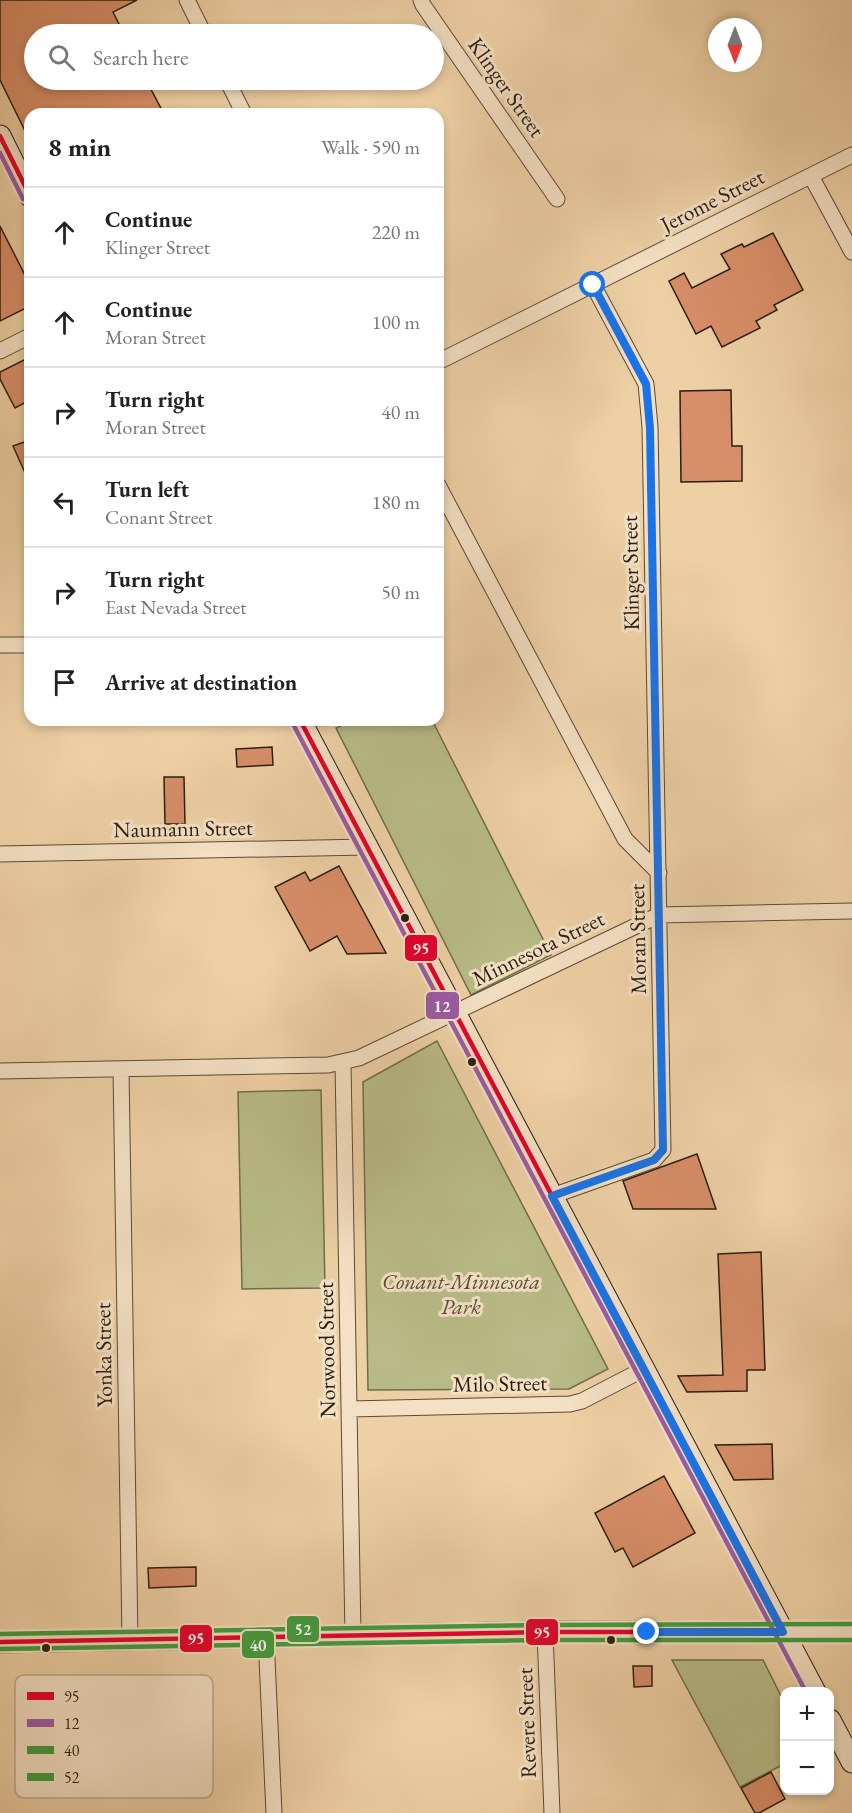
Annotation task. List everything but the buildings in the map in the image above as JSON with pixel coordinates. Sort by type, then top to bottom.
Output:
[{"type":"main road","points":[[0,136],[24,184]]},
{"type":"main road","points":[[303,726],[812,1687]]},
{"type":"main road","points":[[0,1642],[545,1632],[852,1632]]},
{"type":"main road","points":[[834,1728],[852,1762]]},
{"type":"street","points":[[187,0],[199,24]]},
{"type":"street","name":"Klinger Street","points":[[421,0],[436,24]]},
{"type":"street","name":"Klinger Street","points":[[444,36],[557,199]]},
{"type":"street","points":[[232,90],[241,108]]},
{"type":"street","name":"Jerome Street","points":[[444,360],[852,155]]},
{"type":"street","points":[[811,176],[852,252]]},
{"type":"street","name":"Klinger Street","points":[[593,285],[637,367],[647,391],[650,439],[658,873]]},
{"type":"street","points":[[0,351],[24,339]]},
{"type":"street","name":"Moran Street","points":[[444,496],[625,839],[658,873],[663,1150],[654,1160],[552,1196]]},
{"type":"street","points":[[0,645],[24,645]]},
{"type":"street","name":"Naumann Street","points":[[0,854],[367,847]]},
{"type":"street","name":"Minnesota Street","points":[[0,1071],[343,1063],[359,1058],[659,915],[852,911]]},
{"type":"street","name":"Norwood Street","points":[[343,1063],[353,1636]]},
{"type":"street","name":"Yonka Street","points":[[121,1069],[130,1640]]},
{"type":"street","name":"Milo Street","points":[[350,1408],[570,1404],[582,1401],[644,1370]]},
{"type":"street","name":"Revere Street","points":[[545,1632],[552,1813]]},
{"type":"street","points":[[266,1637],[274,1813]]},
{"type":"green space","points":[[340,726],[435,726],[551,955],[471,995],[336,728]]},
{"type":"green space","name":"Conant-Minnesota Park","points":[[437,1041],[608,1369],[569,1389],[368,1390],[363,1082]]},
{"type":"green space","name":"Conant-Minnesota Park","points":[[321,1090],[325,1288],[242,1289],[238,1092]]},
{"type":"green space","points":[[672,1660],[763,1660],[780,1694],[780,1766],[740,1787]]},
{"type":"transit line","name":"95","points":[[0,136],[24,184]]},
{"type":"transit line","name":"12","points":[[0,153],[23,199]]},
{"type":"transit line","name":"12","points":[[294,726],[803,1687]]},
{"type":"transit line","name":"95","points":[[303,726],[783,1632]]},
{"type":"transit line","name":"52","points":[[0,1634],[545,1625],[852,1624]]},
{"type":"transit line","name":"95","points":[[0,1642],[545,1632],[783,1632]]},
{"type":"transit line","name":"40","points":[[0,1649],[545,1640],[852,1640]]},
{"type":"route","points":[[593,285],[646,384],[650,428],[663,1150],[654,1160],[552,1196],[783,1632],[647,1632]]}]
